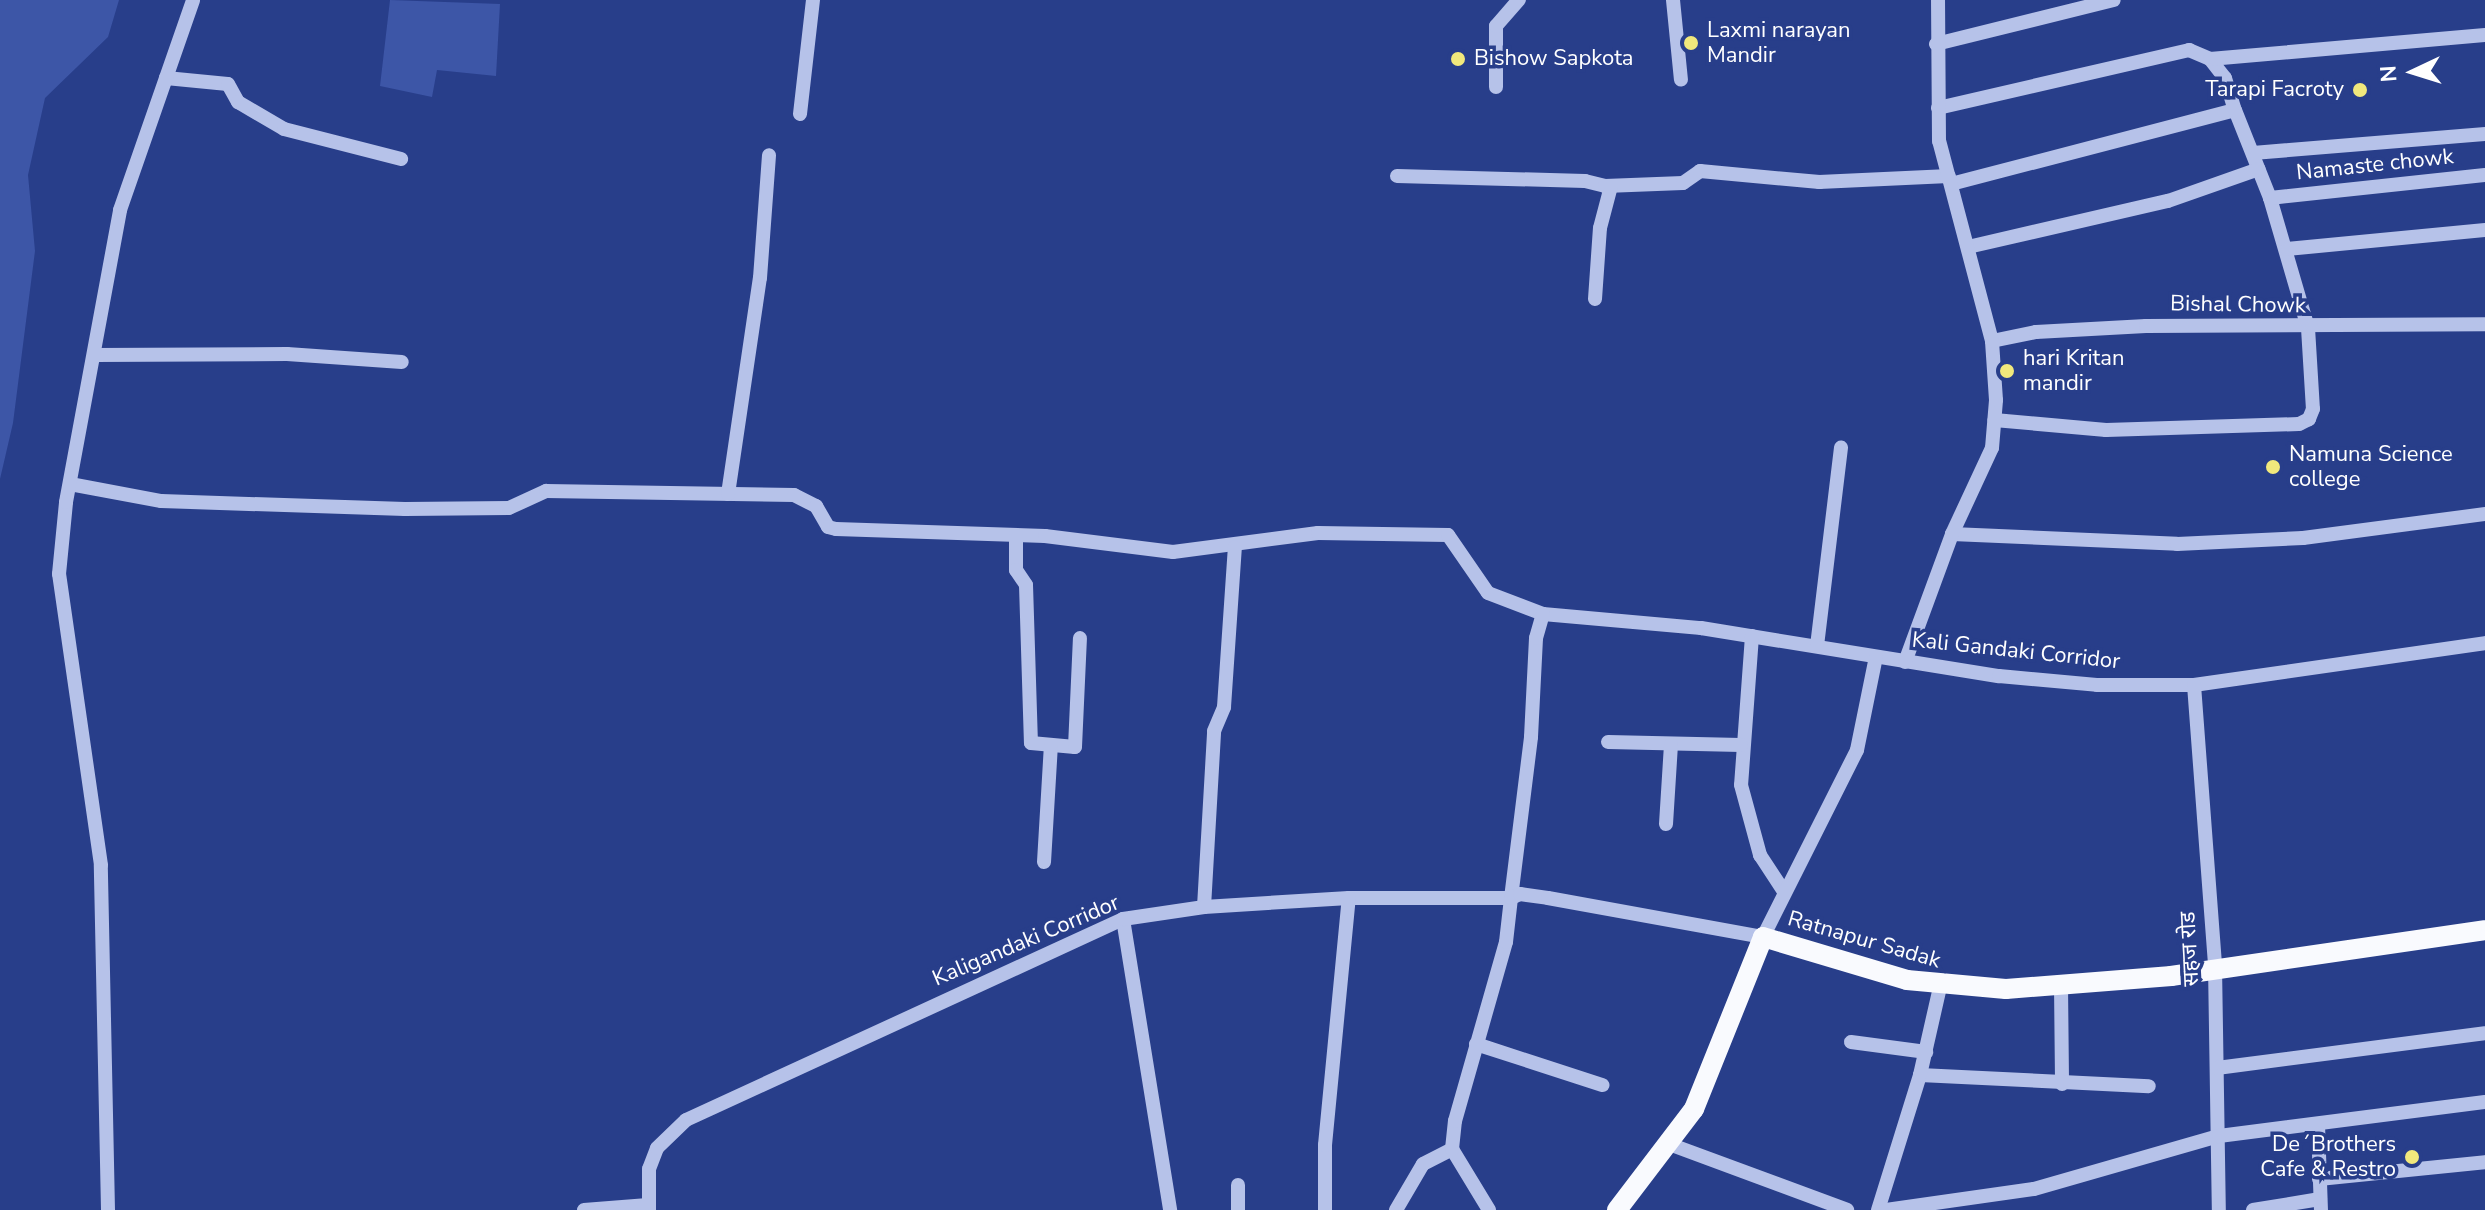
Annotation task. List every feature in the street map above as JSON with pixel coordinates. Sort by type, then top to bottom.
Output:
[{"type":"main road","name":"Ratnapur Sadak","points":[[1617,1210],[1694,1109],[1763,937],[1940,987],[2061,985],[2171,976],[2215,966],[2485,930]]},
{"type":"street","points":[[108,1210],[101,865],[60,597],[70,484],[120,210],[193,0]]},
{"type":"street","points":[[800,114],[813,0]]},
{"type":"street","points":[[1496,87],[1496,26],[1519,0]]},
{"type":"street","points":[[1673,0],[1681,80]]},
{"type":"street","points":[[1905,662],[1952,534],[1992,448],[1994,420],[1992,341],[1950,180],[1938,108],[1938,0]]},
{"type":"street","points":[[1936,44],[2114,0]]},
{"type":"street","points":[[1938,108],[2189,50],[2210,59],[2485,35]]},
{"type":"street","points":[[1994,420],[2106,430],[2299,424],[2309,419],[2313,409],[2308,328],[2287,249],[2225,78],[2210,59]]},
{"type":"street","points":[[166,78],[228,84],[238,102],[284,129],[401,159]]},
{"type":"street","points":[[1397,176],[1611,186],[1683,183],[1700,171],[1819,182],[1950,180],[2235,110]]},
{"type":"street","points":[[2253,153],[2485,134]]},
{"type":"street","points":[[728,494],[760,278],[769,155]]},
{"type":"street","points":[[1968,247],[2168,201],[2259,169]]},
{"type":"street","name":"Namaste chowk","points":[[2270,198],[2485,175]]},
{"type":"street","points":[[1595,299],[1600,228],[1611,186]]},
{"type":"street","points":[[2287,249],[2485,230]]},
{"type":"street","name":"Bishal Chowk","points":[[1992,341],[2036,332],[2146,326],[2308,328],[2485,324]]},
{"type":"street","points":[[95,355],[287,354],[402,362]]},
{"type":"street","points":[[1817,646],[1841,447]]},
{"type":"street","points":[[70,484],[161,501],[405,509],[509,508],[546,491],[794,495],[816,506],[828,527],[836,529],[1016,535],[1173,552],[1235,547],[1224,707],[1214,731],[1204,907]]},
{"type":"street","points":[[1952,534],[2177,544],[2303,538],[2485,514]]},
{"type":"street","name":"Kali Gandaki Corridor","points":[[1235,547],[1318,533],[1448,535],[1488,593],[1543,614],[1752,636],[1905,662],[2089,684],[2194,685],[2485,643]]},
{"type":"street","points":[[1016,535],[1016,570],[1026,585],[1031,743],[1075,747],[1080,638]]},
{"type":"street","points":[[1489,1210],[1452,1149],[1476,1044],[1506,942],[1531,737],[1536,638],[1543,614]]},
{"type":"street","points":[[1752,636],[1741,745],[1741,785],[1760,855],[1783,890]]},
{"type":"street","points":[[1763,937],[1783,890],[1857,750],[1876,657]]},
{"type":"street","name":"सहज रोड","points":[[2194,685],[2215,966],[2219,1210]]},
{"type":"street","points":[[1608,742],[1741,745]]},
{"type":"street","points":[[1044,862],[1051,745]]},
{"type":"street","points":[[1666,824],[1671,745]]},
{"type":"street","name":"Kaligandaki Corridor","points":[[648,1207],[649,1169],[657,1148],[686,1120],[1123,919],[1204,907],[1349,898],[1511,898],[1520,894],[1763,937]]},
{"type":"street","points":[[1325,1210],[1325,1145],[1349,898]]},
{"type":"street","points":[[1123,919],[1170,1210]]},
{"type":"street","points":[[2061,985],[2062,1084]]},
{"type":"street","points":[[1878,1210],[1920,1075],[1940,987]]},
{"type":"street","points":[[2217,1068],[2434,1043],[2485,1033]]},
{"type":"street","points":[[1851,1042],[1926,1052]]},
{"type":"street","points":[[1476,1044],[1602,1085]]},
{"type":"street","points":[[1920,1075],[2149,1086]]},
{"type":"street","points":[[1886,1210],[2034,1189],[2219,1136],[2485,1102]]},
{"type":"street","points":[[2253,1210],[2320,1205],[2318,1125]]},
{"type":"street","points":[[1669,1144],[1847,1210]]},
{"type":"street","points":[[1396,1210],[1423,1164],[1452,1149]]},
{"type":"street","points":[[2319,1179],[2485,1162]]},
{"type":"street","points":[[1238,1185],[1238,1210]]},
{"type":"street","points":[[584,1210],[648,1207]]},
{"type":"shaded area","points":[[0,0],[119,0],[108,37],[45,98],[28,175],[35,251],[13,423],[0,479]]},
{"type":"shaded area","points":[[390,0],[500,4],[496,76],[437,70],[432,97],[380,86]]},
{"type":"place","name":"Laxmi narayan Mandir","points":[[1691,43]]},
{"type":"place","name":"Bishow Sapkota","points":[[1458,59]]},
{"type":"place","name":"Tarapi Facroty","points":[[2360,90]]},
{"type":"place","name":"hari Kritan mandir","points":[[2007,371]]},
{"type":"place","name":"Namuna Science college","points":[[2273,467]]},
{"type":"place","name":"De´Brothers Cafe & Restro","points":[[2412,1157]]}]
